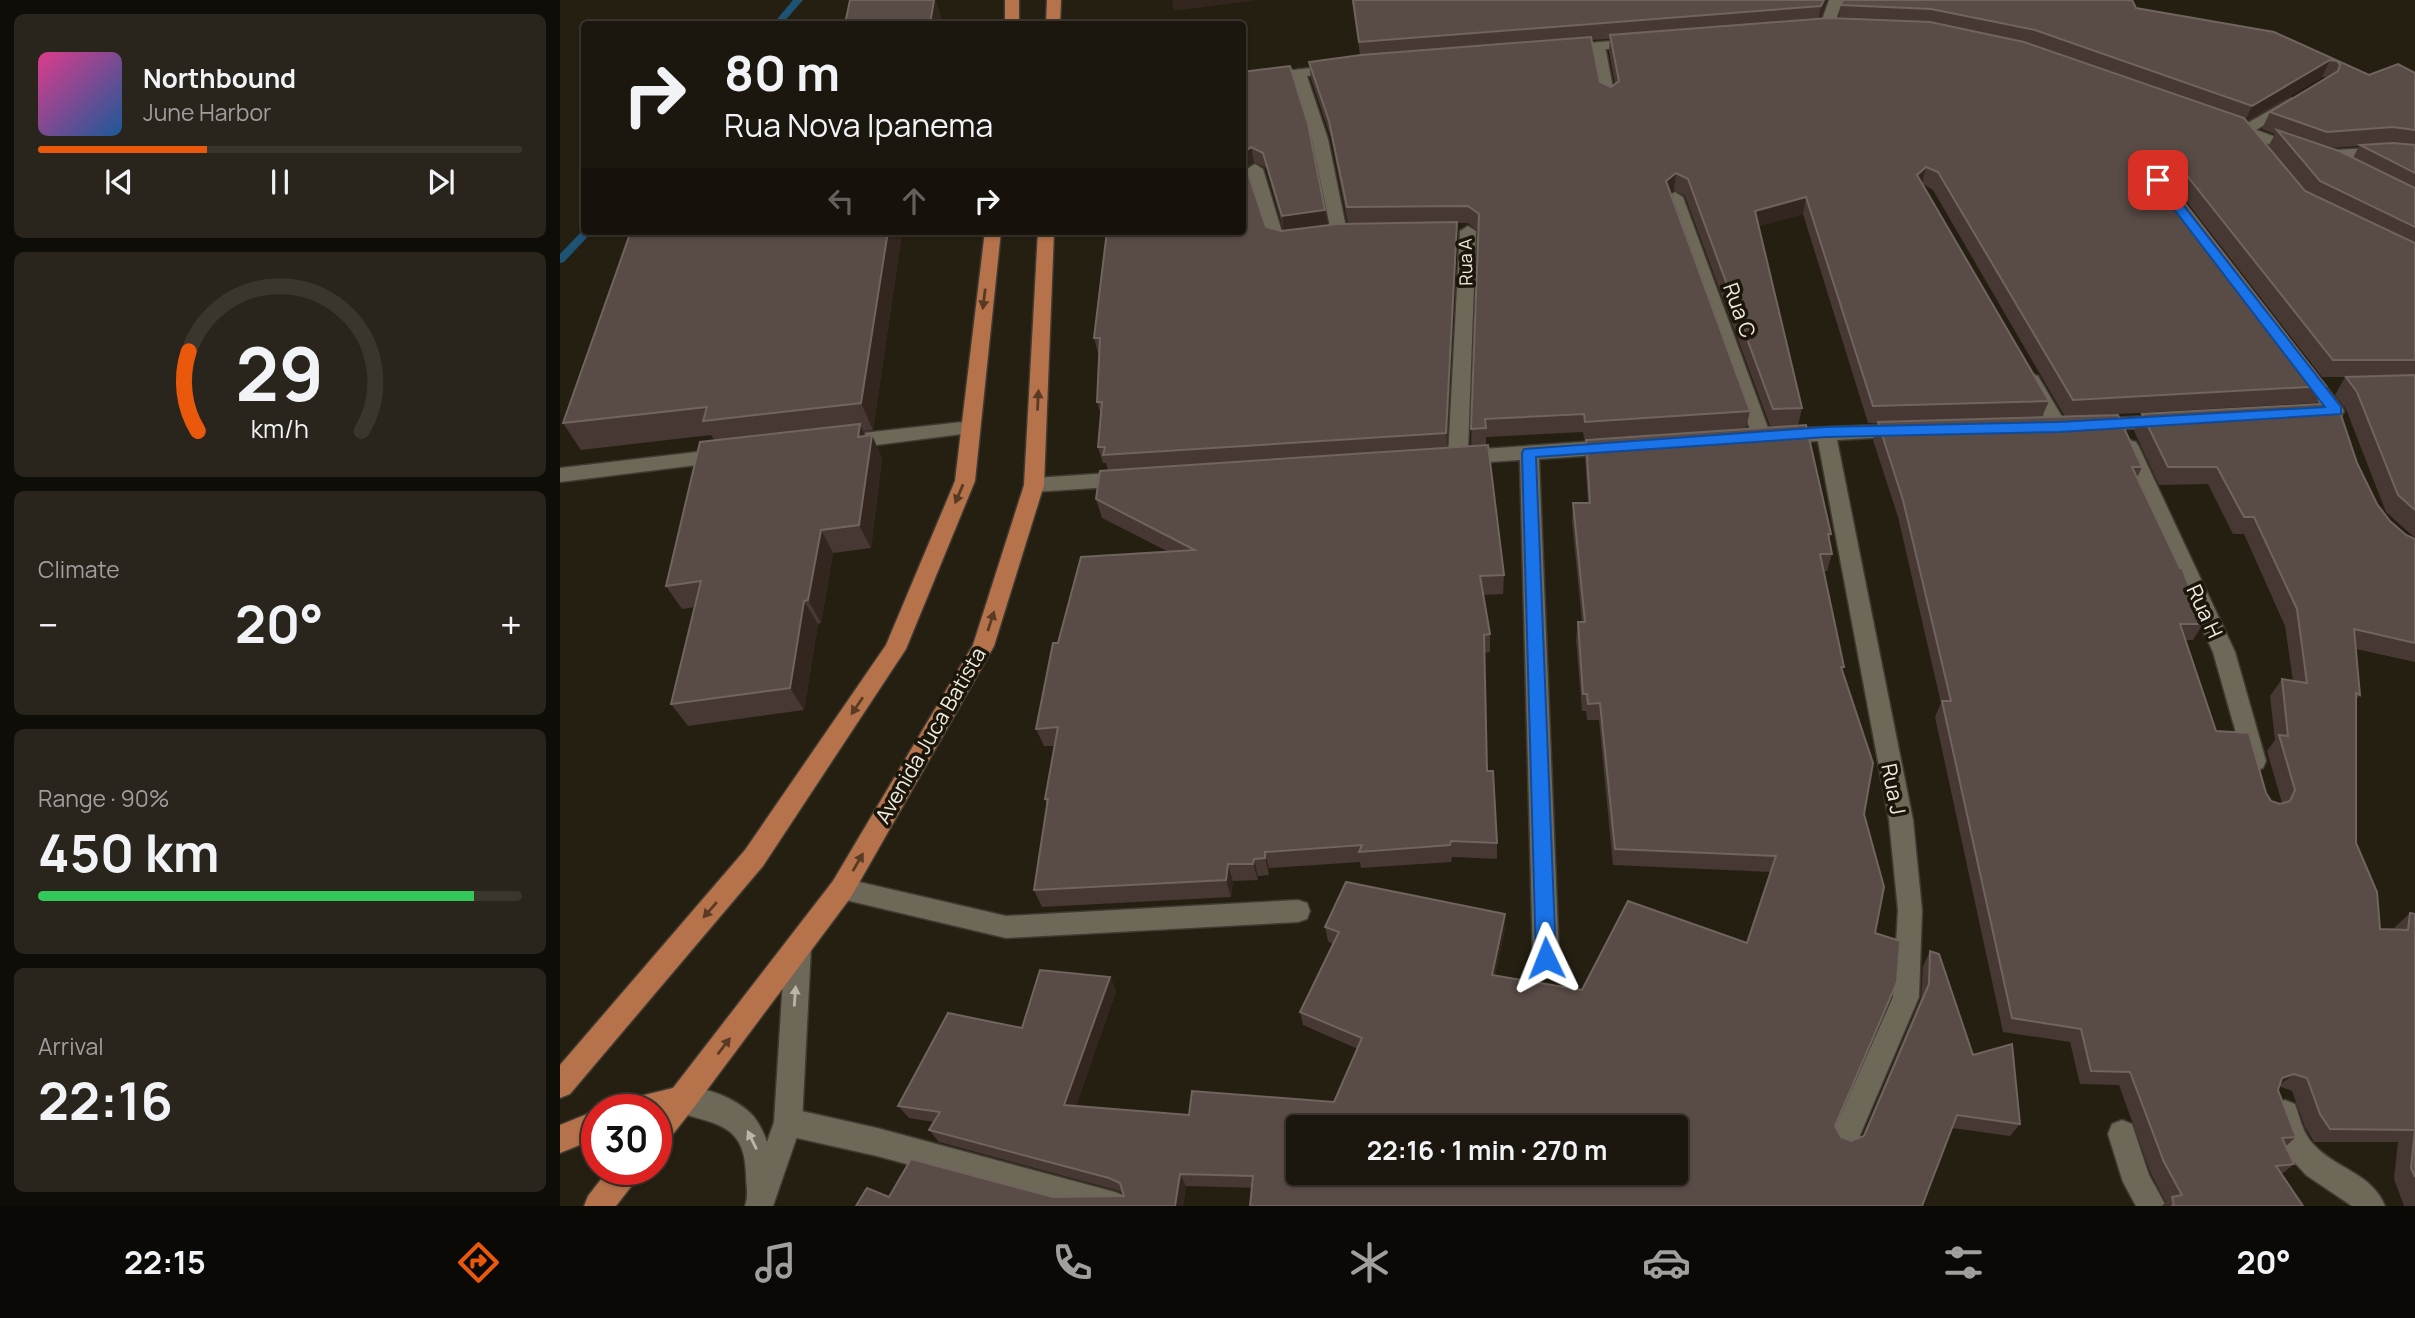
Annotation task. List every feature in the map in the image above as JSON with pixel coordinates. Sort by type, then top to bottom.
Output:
[{"type":"main road","points":[[1012,0],[1012,21]]},
{"type":"main road","points":[[1053,21],[1054,0]]},
{"type":"main road","points":[[560,1085],[754,858],[895,649],[965,481],[993,235]]},
{"type":"main road","name":"Avenida Juca Batista","points":[[672,1113],[842,889],[983,646],[1034,485],[1046,235]]},
{"type":"main road","points":[[672,1102],[682,1100]]},
{"type":"main road","points":[[560,1139],[581,1130]]},
{"type":"main road","points":[[598,1206],[614,1185]]},
{"type":"street","points":[[1825,29],[1836,0]]},
{"type":"street","points":[[1542,51],[1651,42]]},
{"type":"street","points":[[1598,46],[1608,98]]},
{"type":"street","points":[[1246,80],[1349,67]]},
{"type":"street","points":[[1299,73],[1320,139],[1328,234]]},
{"type":"street","points":[[2244,131],[2300,97]]},
{"type":"street","points":[[2220,123],[2348,169]]},
{"type":"street","points":[[2244,131],[2269,162]]},
{"type":"street","points":[[2316,157],[2384,152],[2415,156]]},
{"type":"street","points":[[1255,169],[1275,237],[1283,239],[1378,232]]},
{"type":"street","name":"Rua C","points":[[1675,197],[1756,438],[1826,432]]},
{"type":"street","name":"Rua A","points":[[1462,231],[1451,457],[1529,453]]},
{"type":"street","points":[[2291,354],[2336,411],[2344,435]]},
{"type":"street","points":[[2025,368],[2059,427]]},
{"type":"street","points":[[2316,386],[2342,386]]},
{"type":"street","points":[[2308,412],[2336,411]]},
{"type":"street","points":[[2032,427],[2186,419]]},
{"type":"street","name":"Rua H","points":[[2118,424],[2224,652],[2261,781]]},
{"type":"street","points":[[820,445],[971,427]]},
{"type":"street","points":[[1826,432],[1922,430]]},
{"type":"street","name":"Rua J","points":[[1826,432],[1900,820],[1910,909],[1906,997],[1845,1137]]},
{"type":"street","points":[[1546,958],[1529,453],[1625,447]]},
{"type":"street","points":[[560,475],[738,454]]},
{"type":"street","points":[[1034,485],[1143,477]]},
{"type":"street","points":[[842,889],[1006,927],[1298,911]]},
{"type":"street","points":[[759,1206],[788,1122],[798,948]]},
{"type":"street","points":[[682,1100],[710,1104],[736,1116],[755,1140],[761,1170],[759,1206]]},
{"type":"street","points":[[2280,1102],[2294,1140],[2306,1158],[2346,1183],[2371,1206]]},
{"type":"street","points":[[788,1122],[877,1142],[1115,1206]]},
{"type":"street","points":[[2122,1135],[2137,1182],[2152,1206]]},
{"type":"building","points":[[850,0],[934,0],[930,21],[846,21]]},
{"type":"building","points":[[1353,0],[1824,0],[1821,6],[1359,42]]},
{"type":"building","points":[[1843,0],[2132,0],[2136,8],[2274,32],[2369,75],[2398,64],[2415,73],[2415,130],[2393,127],[2327,132],[2270,112],[2338,71],[2340,65],[2337,61],[2330,60],[2252,106],[2035,30],[1931,9],[1841,5]]},
{"type":"building","points":[[1829,18],[1930,22],[2024,42],[2244,118],[2305,191],[2415,243],[2415,360],[2333,360],[2173,158],[2166,155],[2156,161],[2157,167],[2326,386],[2073,400],[1938,172],[1926,167],[1917,175],[2049,401],[1873,406],[1806,197],[1755,211],[1802,408],[1773,409],[1688,179],[1676,173],[1666,181],[1750,411],[1585,422],[1584,414],[1485,419],[1486,428],[1471,429],[1479,214],[1468,206],[1347,207],[1329,121],[1309,62],[1361,55],[1591,37],[1600,82],[1611,87],[1619,81],[1610,35]]},
{"type":"building","points":[[1290,66],[1308,124],[1325,210],[1282,216],[1263,153],[1251,147],[1246,151],[1246,72]]},
{"type":"building","points":[[2277,130],[2339,151],[2415,188],[2415,227],[2320,181]]},
{"type":"building","points":[[2360,145],[2415,145],[2415,173]]},
{"type":"building","points":[[1246,167],[1266,227],[1281,231],[1338,224],[1457,222],[1446,433],[1103,455],[1105,447],[1098,447],[1102,402],[1097,402],[1100,338],[1094,338],[1107,235],[1246,235]]},
{"type":"building","points":[[630,235],[887,235],[861,403],[703,421],[707,407],[563,423]]},
{"type":"building","points":[[2415,375],[2415,510],[2398,495],[2357,392],[2346,377]]},
{"type":"building","points":[[2337,403],[2357,463],[2377,504],[2390,521],[2415,539],[2415,643],[2354,629],[2360,695],[2356,693],[2356,843],[2377,892],[2380,929],[2408,930],[2410,913],[2415,914],[2415,1130],[2330,1129],[2320,1114],[2307,1078],[2294,1074],[2282,1078],[2278,1090],[2296,1137],[2282,1138],[2294,1164],[2276,1166],[2303,1206],[2171,1206],[2174,1205],[2172,1197],[2182,1195],[2164,1162],[2130,1072],[2091,1071],[2081,1029],[2012,1018],[1942,701],[1951,701],[1903,500],[1878,422],[2118,415],[2142,467],[2132,467],[2182,568],[2203,624],[2180,624],[2216,731],[2249,733],[2266,793],[2271,801],[2280,804],[2290,801],[2295,790],[2279,735],[2288,736],[2282,679],[2307,683],[2297,609],[2254,517],[2244,517],[2217,467],[2168,467],[2142,414]]},
{"type":"building","points":[[860,424],[858,437],[872,435],[859,525],[821,530],[808,600],[804,601],[790,688],[671,704],[701,581],[666,586],[700,442]]},
{"type":"building","points":[[1806,425],[1831,534],[1828,534],[1832,554],[1820,554],[1844,667],[1841,667],[1873,763],[1864,814],[1884,887],[1875,933],[1900,941],[1897,982],[1835,1126],[1841,1137],[1851,1141],[1864,1136],[1929,984],[1930,951],[1939,954],[1973,1055],[2012,1044],[2020,1124],[1957,1115],[1922,1206],[1250,1206],[1253,1176],[1180,1174],[1175,1206],[856,1206],[867,1188],[889,1197],[911,1159],[1053,1197],[1124,1196],[1120,1183],[1109,1178],[929,1130],[940,1112],[898,1106],[948,1013],[1022,1028],[1040,970],[1110,977],[1064,1105],[1189,1115],[1192,1091],[1334,1102],[1362,1038],[1300,1012],[1339,932],[1325,927],[1346,882],[1505,914],[1492,975],[1582,990],[1628,901],[1747,943],[1776,856],[1615,849],[1600,703],[1588,704],[1587,694],[1583,694],[1578,622],[1585,622],[1573,503],[1590,503],[1586,440]]},
{"type":"building","points":[[1488,445],[1504,575],[1480,576],[1490,634],[1484,635],[1487,771],[1493,771],[1497,843],[1451,841],[1450,845],[1359,852],[1362,845],[1265,852],[1265,858],[1254,859],[1253,864],[1228,864],[1226,880],[1034,890],[1048,799],[1045,799],[1058,727],[1036,729],[1053,643],[1058,643],[1081,557],[1195,550],[1096,499],[1100,471]]},
{"type":"building","points":[[2415,1130],[2415,1177],[2411,1168]]},
{"type":"waterway","points":[[780,21],[798,0]]},
{"type":"waterway","points":[[560,260],[584,235]]},
{"type":"route","points":[[1546,958],[1529,453],[1826,432],[2059,427],[2336,411],[2158,180]]}]
